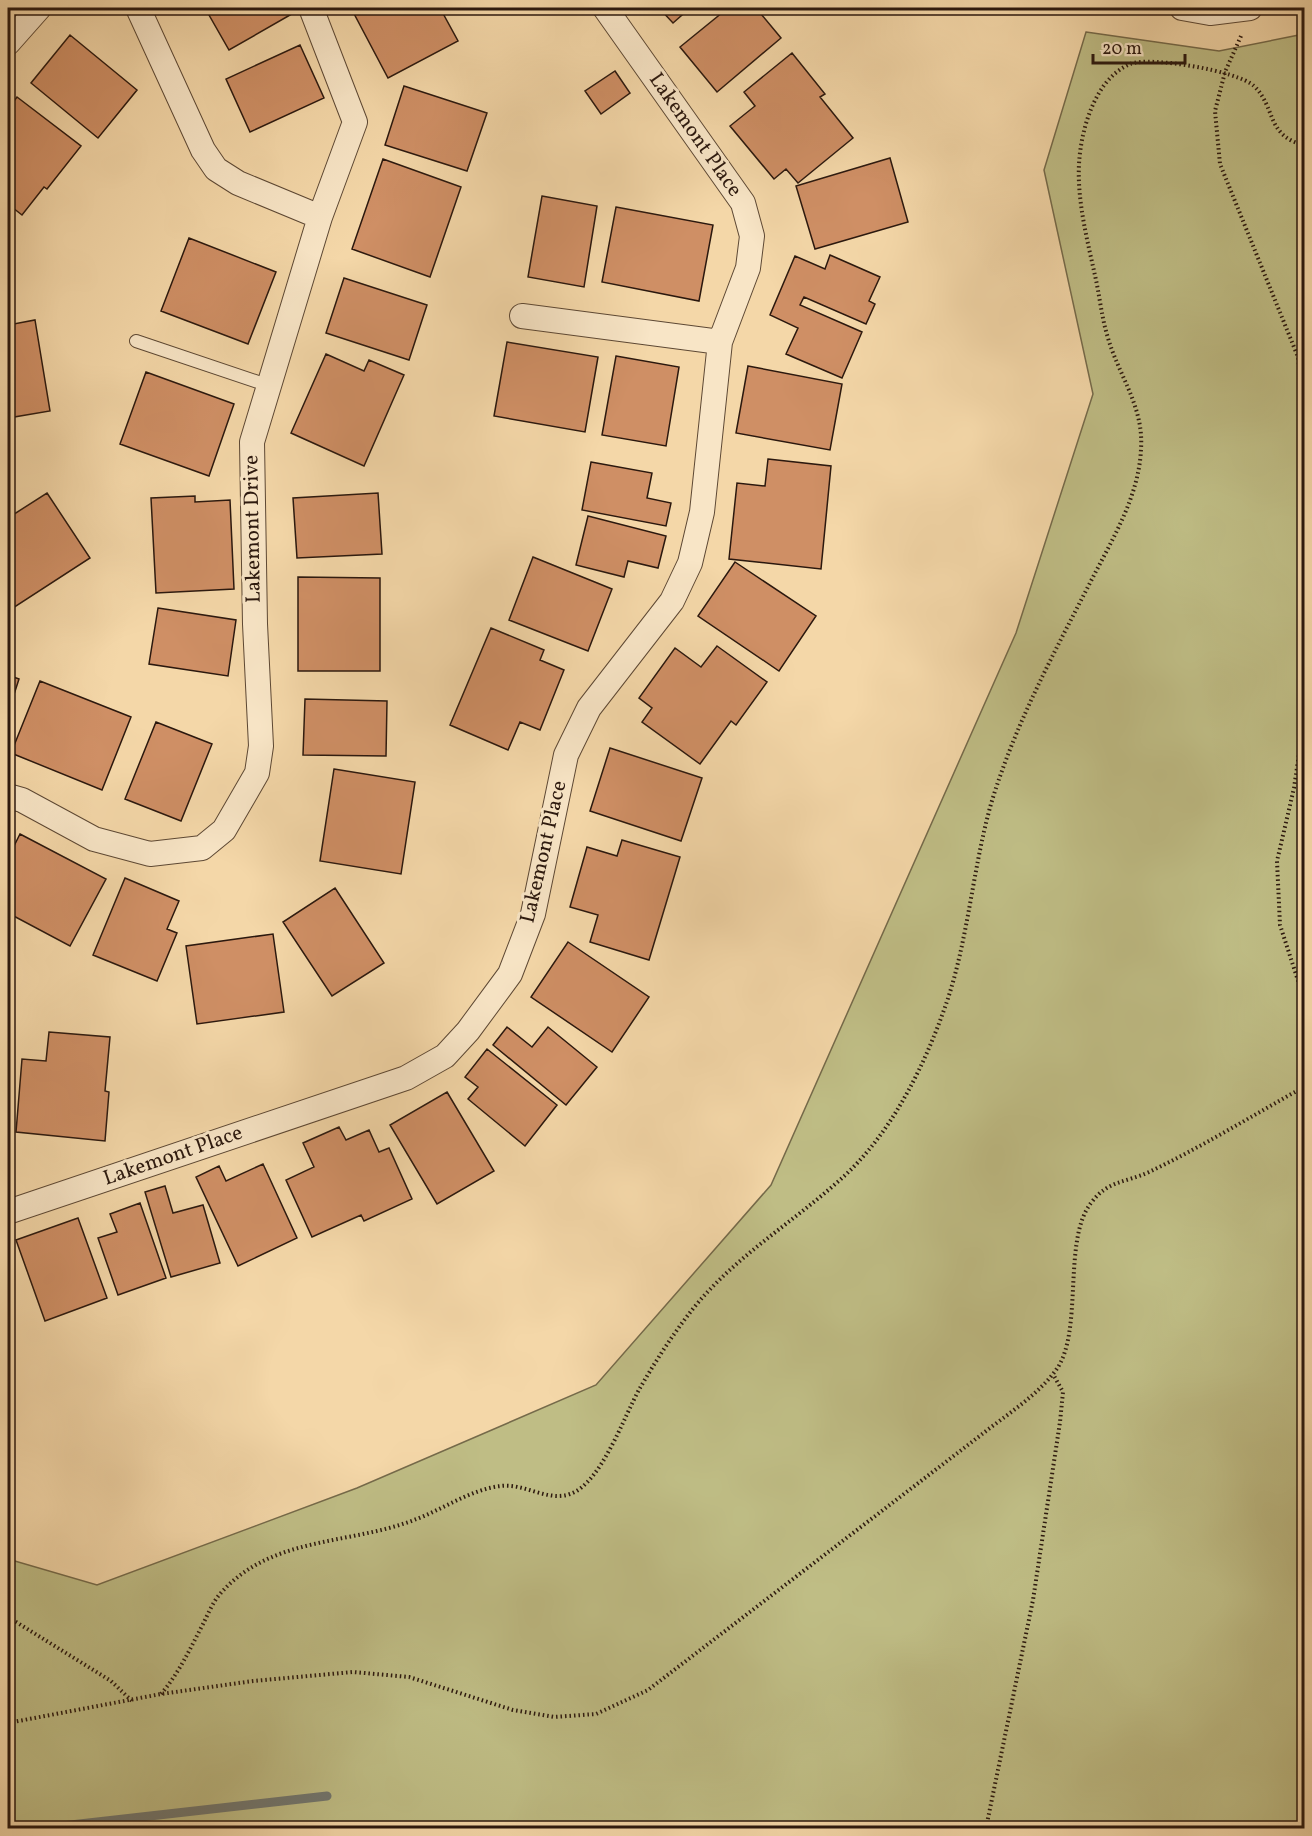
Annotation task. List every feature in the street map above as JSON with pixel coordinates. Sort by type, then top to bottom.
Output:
[{"type":"street","points":[[8,43],[39,8]]},
{"type":"street","points":[[138,8],[202,150],[216,169],[238,183],[320,217]]},
{"type":"street","name":"Lakemont Drive","points":[[8,796],[22,800],[94,839],[150,854],[202,848],[224,830],[257,773],[261,746],[255,624],[252,442],[267,385],[320,217],[355,122],[311,8]]},
{"type":"street","name":"Lakemont Place","points":[[8,1212],[406,1078],[445,1056],[468,1031],[510,974],[533,914],[566,755],[589,708],[672,601],[690,563],[702,512],[720,342],[748,268],[752,236],[743,203],[605,8]]},
{"type":"street","points":[[1182,8],[1247,18]]},
{"type":"street","points":[[522,316],[720,342]]},
{"type":"lane","points":[[136,341],[267,385]]},
{"type":"path","points":[[1247,18],[1225,72],[1215,111],[1220,164],[1298,357],[1305,405]]},
{"type":"path","points":[[161,1694],[179,1673],[217,1596],[238,1577],[271,1556],[315,1542],[401,1524],[477,1492],[504,1485],[549,1495],[571,1494],[593,1478],[641,1386],[690,1312],[735,1263],[843,1178],[879,1138],[916,1076],[945,1006],[968,918],[989,812],[1006,754],[1030,699],[1121,524],[1133,493],[1142,450],[1139,413],[1108,339],[1083,208],[1079,166],[1092,104],[1109,81],[1128,65],[1156,59],[1192,68],[1225,72],[1258,89],[1275,127],[1289,142],[1305,145]]},
{"type":"path","points":[[1305,720],[1294,788],[1277,861],[1280,925],[1305,999]]},
{"type":"path","points":[[8,1723],[161,1694],[254,1681],[353,1672],[410,1677],[523,1712],[554,1717],[596,1714],[648,1690],[981,1435],[1034,1393],[1053,1374],[1066,1348],[1078,1236],[1089,1204],[1108,1185],[1148,1173],[1305,1087]]},
{"type":"path","points":[[986,1828],[1033,1600],[1060,1422],[1063,1392],[1053,1374]]},
{"type":"path","points":[[8,1617],[111,1681],[132,1701]]},
{"type":"shaded area","points":[[1086,32],[1219,51],[1304,34],[1304,1828],[8,1828],[8,1559],[97,1585],[357,1488],[596,1385],[771,1185],[1016,633],[1093,394],[1044,170]]},
{"type":"building","points":[[205,8],[294,8],[297,11],[229,50]]},
{"type":"building","points":[[351,8],[440,8],[458,41],[388,78]]},
{"type":"building","points":[[659,8],[690,8],[673,23]]},
{"type":"building","points":[[728,8],[756,8],[781,38],[717,92],[680,47]]},
{"type":"building","points":[[70,35],[137,90],[98,138],[31,83]]},
{"type":"building","points":[[300,45],[324,98],[250,132],[226,79]]},
{"type":"building","points":[[792,53],[825,94],[820,97],[853,138],[798,183],[786,169],[774,179],[730,126],[755,106],[744,92]]},
{"type":"building","points":[[615,71],[630,93],[601,114],[585,91]]},
{"type":"building","points":[[404,86],[487,113],[467,171],[385,145]]},
{"type":"building","points":[[17,97],[81,146],[47,189],[44,187],[22,215],[8,204],[8,109]]},
{"type":"building","points":[[890,158],[908,222],[815,249],[796,186]]},
{"type":"building","points":[[383,159],[461,187],[430,277],[352,249]]},
{"type":"building","points":[[542,196],[597,206],[584,287],[528,277]]},
{"type":"building","points":[[616,207],[713,225],[699,301],[602,282]]},
{"type":"building","points":[[189,238],[276,272],[248,344],[161,311]]},
{"type":"building","points":[[830,255],[880,277],[869,301],[875,304],[866,324],[804,297],[800,305],[862,332],[842,378],[786,354],[798,328],[770,315],[795,256],[825,269]]},
{"type":"building","points":[[344,278],[427,305],[409,360],[326,333]]},
{"type":"building","points":[[35,320],[50,411],[8,418],[8,325]]},
{"type":"building","points":[[507,342],[598,357],[585,432],[494,416]]},
{"type":"building","points":[[326,354],[364,371],[369,360],[404,375],[364,466],[291,433]]},
{"type":"building","points":[[616,356],[679,367],[666,446],[602,435]]},
{"type":"building","points":[[748,366],[842,384],[830,450],[736,433]]},
{"type":"building","points":[[146,372],[234,404],[209,476],[120,444]]},
{"type":"building","points":[[768,459],[831,466],[821,569],[729,559],[737,483],[765,486]]},
{"type":"building","points":[[591,462],[652,473],[647,498],[671,503],[666,526],[582,510]]},
{"type":"building","points":[[47,493],[90,558],[13,608],[8,600],[8,518]]},
{"type":"building","points":[[378,493],[382,554],[297,558],[293,498]]},
{"type":"building","points":[[195,496],[195,502],[230,500],[234,589],[156,593],[151,498]]},
{"type":"building","points":[[588,516],[666,536],[658,568],[628,561],[624,577],[576,565]]},
{"type":"building","points":[[533,557],[612,589],[588,651],[509,620]]},
{"type":"building","points":[[735,562],[816,616],[779,671],[698,616]]},
{"type":"building","points":[[298,577],[380,578],[380,671],[298,671]]},
{"type":"building","points":[[158,608],[236,620],[228,676],[149,664]]},
{"type":"building","points":[[491,628],[544,650],[540,660],[564,670],[540,730],[520,722],[508,750],[450,725]]},
{"type":"building","points":[[717,646],[767,682],[736,725],[731,721],[700,764],[642,722],[652,708],[639,698],[675,648],[701,667]]},
{"type":"building","points":[[8,675],[19,679],[8,713]]},
{"type":"building","points":[[40,681],[131,717],[102,790],[11,753]]},
{"type":"building","points":[[305,699],[387,701],[386,756],[303,755]]},
{"type":"building","points":[[156,722],[212,744],[181,821],[125,799]]},
{"type":"building","points":[[610,748],[702,778],[681,841],[590,811]]},
{"type":"building","points":[[334,769],[415,782],[401,874],[320,861]]},
{"type":"building","points":[[20,834],[106,879],[70,946],[8,913],[8,858]]},
{"type":"building","points":[[622,840],[680,857],[649,960],[590,942],[598,915],[570,907],[587,847],[617,856]]},
{"type":"building","points":[[125,878],[179,901],[167,929],[177,933],[157,981],[93,955]]},
{"type":"building","points":[[335,888],[384,963],[332,996],[283,922]]},
{"type":"building","points":[[273,934],[284,1012],[197,1024],[186,946]]},
{"type":"building","points":[[568,942],[649,997],[612,1052],[531,997]]},
{"type":"building","points":[[507,1027],[532,1047],[548,1027],[597,1067],[566,1105],[493,1045]]},
{"type":"building","points":[[49,1032],[110,1037],[105,1091],[109,1092],[105,1141],[16,1132],[22,1059],[46,1061]]},
{"type":"building","points":[[487,1049],[557,1105],[525,1146],[468,1099],[478,1087],[465,1077]]},
{"type":"building","points":[[447,1092],[494,1171],[437,1204],[390,1125]]},
{"type":"building","points":[[339,1127],[346,1140],[369,1130],[379,1152],[389,1148],[412,1199],[364,1221],[361,1215],[312,1237],[286,1180],[314,1167],[303,1143]]},
{"type":"building","points":[[263,1164],[297,1238],[238,1266],[196,1177],[219,1166],[226,1181]]},
{"type":"building","points":[[165,1186],[173,1213],[203,1205],[220,1263],[171,1277],[145,1192]]},
{"type":"building","points":[[140,1203],[166,1278],[118,1295],[98,1238],[117,1232],[110,1214]]},
{"type":"building","points":[[78,1218],[107,1298],[45,1321],[16,1240]]},
{"type":"building","points":[[8,1263],[10,1263],[8,1318]]},
{"type":"waterway","points":[[44,1828],[327,1796]]}]
